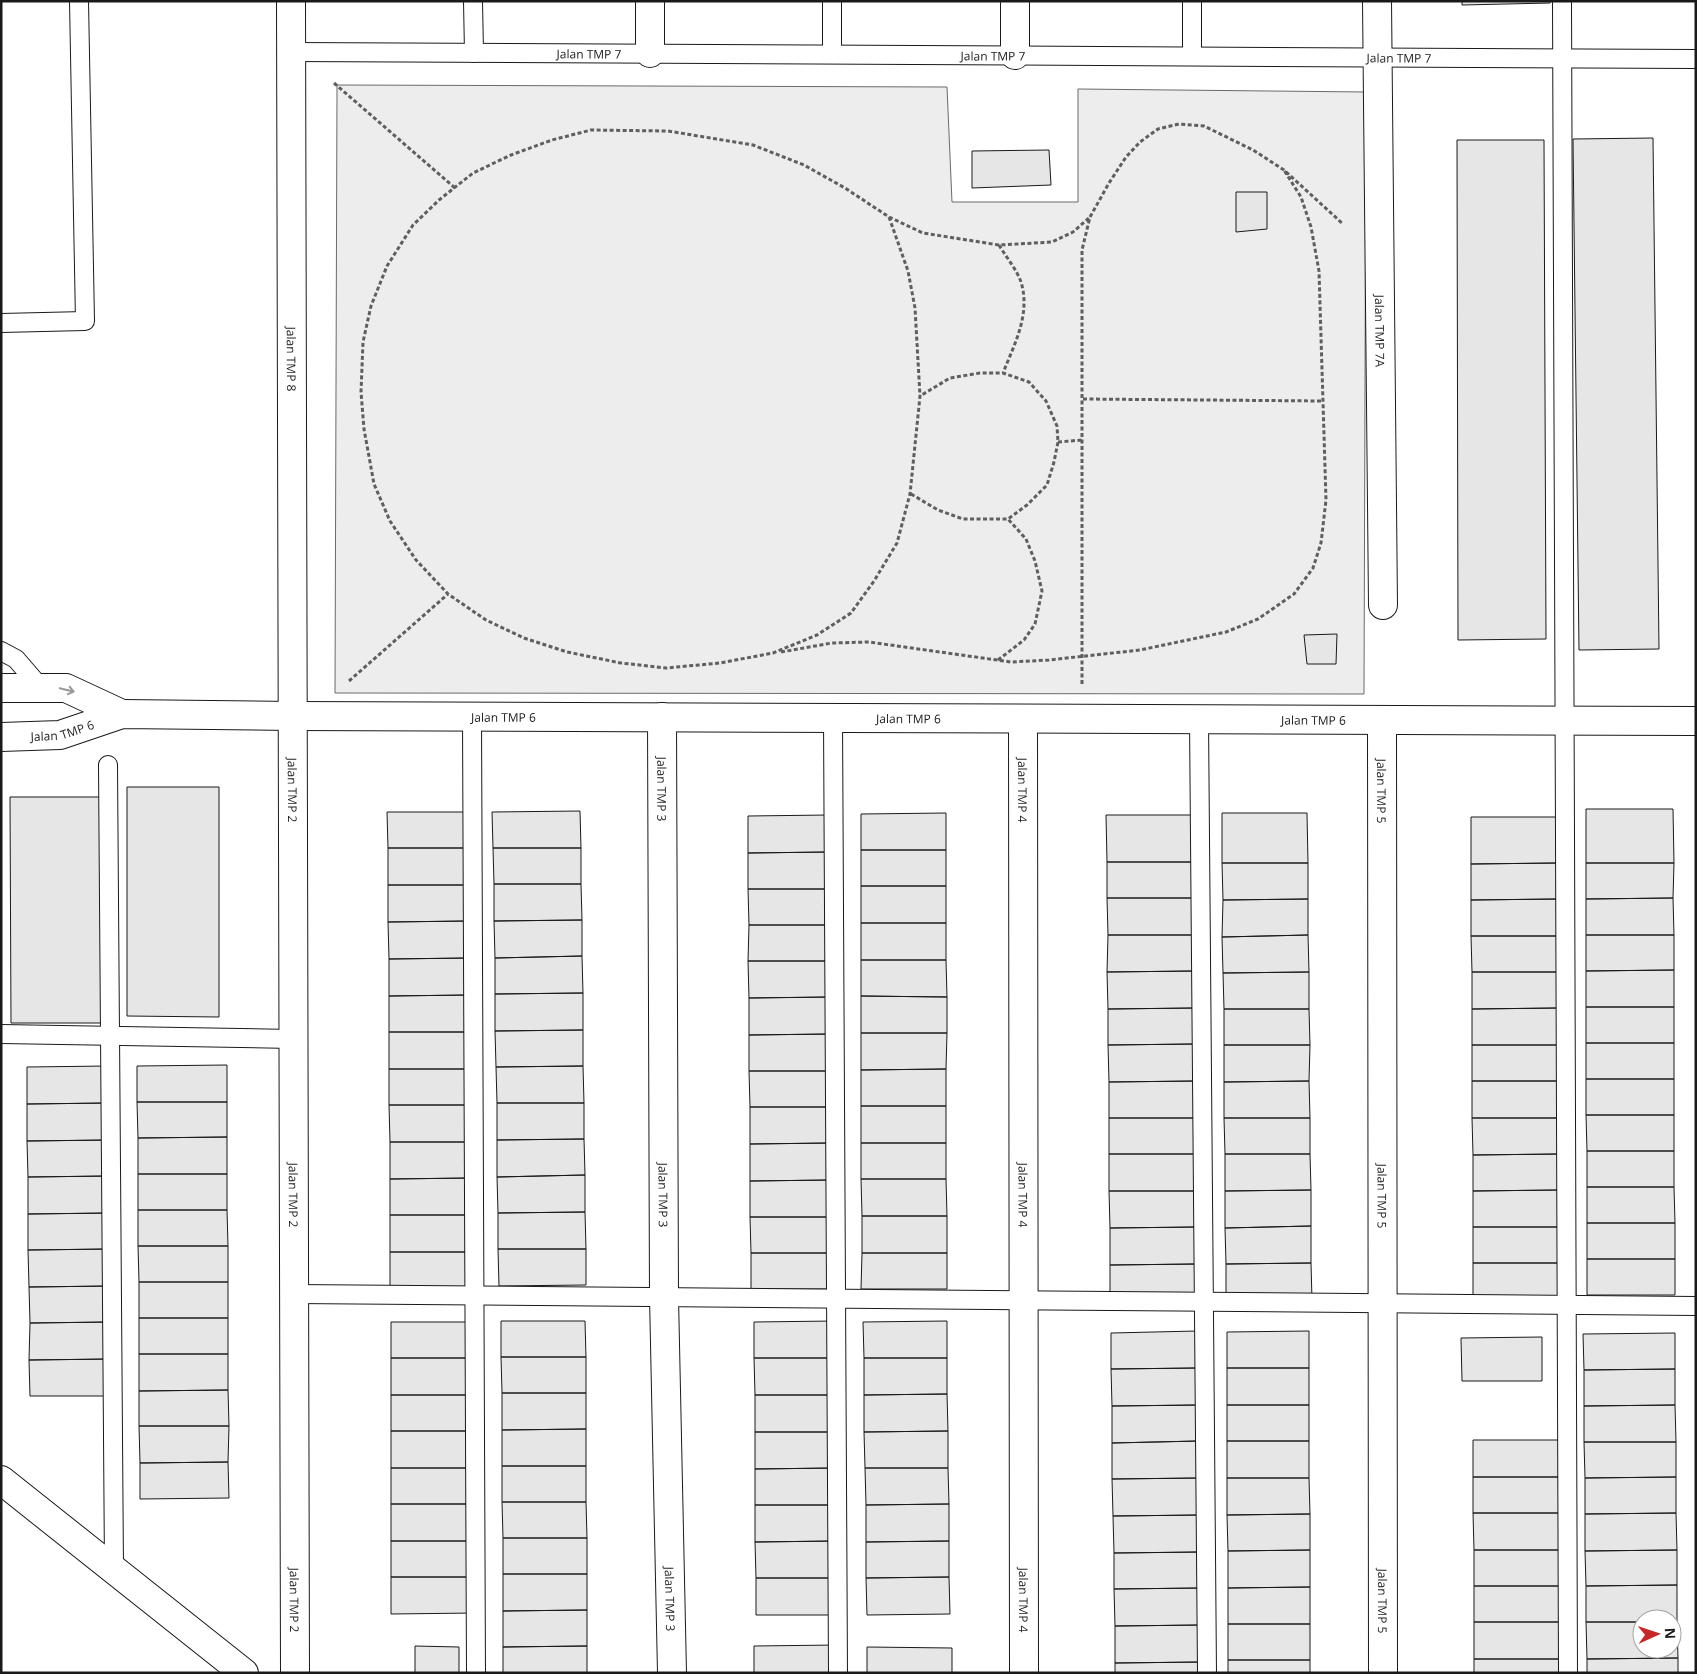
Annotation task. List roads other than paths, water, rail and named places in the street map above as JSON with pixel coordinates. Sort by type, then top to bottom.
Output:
[{"type":"street","name":"Jalan TMP 8","points":[[291,1],[305,716]]},
{"type":"street","points":[[650,1],[650,53]]},
{"type":"street","points":[[1015,1],[1015,55]]},
{"type":"street","name":"Jalan TMP 7A","points":[[1377,1],[1383,606]]},
{"type":"street","name":"Jalan TMP 6","points":[[1,688],[66,688],[122,714]]},
{"type":"street","name":"Jalan TMP 6","points":[[1,736],[60,735],[122,714],[1696,721]]},
{"type":"street","name":"Jalan TMP 2","points":[[295,1673],[293,1039],[305,716]]},
{"type":"street","name":"Jalan TMP 3","points":[[662,717],[664,1297],[672,1673]]},
{"type":"street","name":"Jalan TMP 4","points":[[1023,719],[1024,1673]]},
{"type":"street","name":"Jalan TMP 5","points":[[1382,720],[1383,1673]]},
{"type":"street","points":[[1,1480],[244,1673]]},
{"type":"lane","points":[[1,323],[85,321],[79,1]]},
{"type":"lane","points":[[474,1],[474,53]]},
{"type":"lane","points":[[832,1],[832,54]]},
{"type":"lane","points":[[1192,1],[1192,56]]},
{"type":"lane","points":[[1562,1],[1568,1673]]},
{"type":"lane","name":"Jalan TMP 7","points":[[291,52],[1696,58]]},
{"type":"lane","points":[[1,651],[16,659],[41,688]]},
{"type":"lane","points":[[472,717],[476,1673]]},
{"type":"lane","points":[[833,718],[838,1673]]},
{"type":"lane","points":[[1199,719],[1207,1673]]},
{"type":"lane","points":[[108,765],[114,1570]]},
{"type":"lane","points":[[1,1034],[293,1039]]},
{"type":"lane","points":[[294,1294],[1696,1306]]}]
